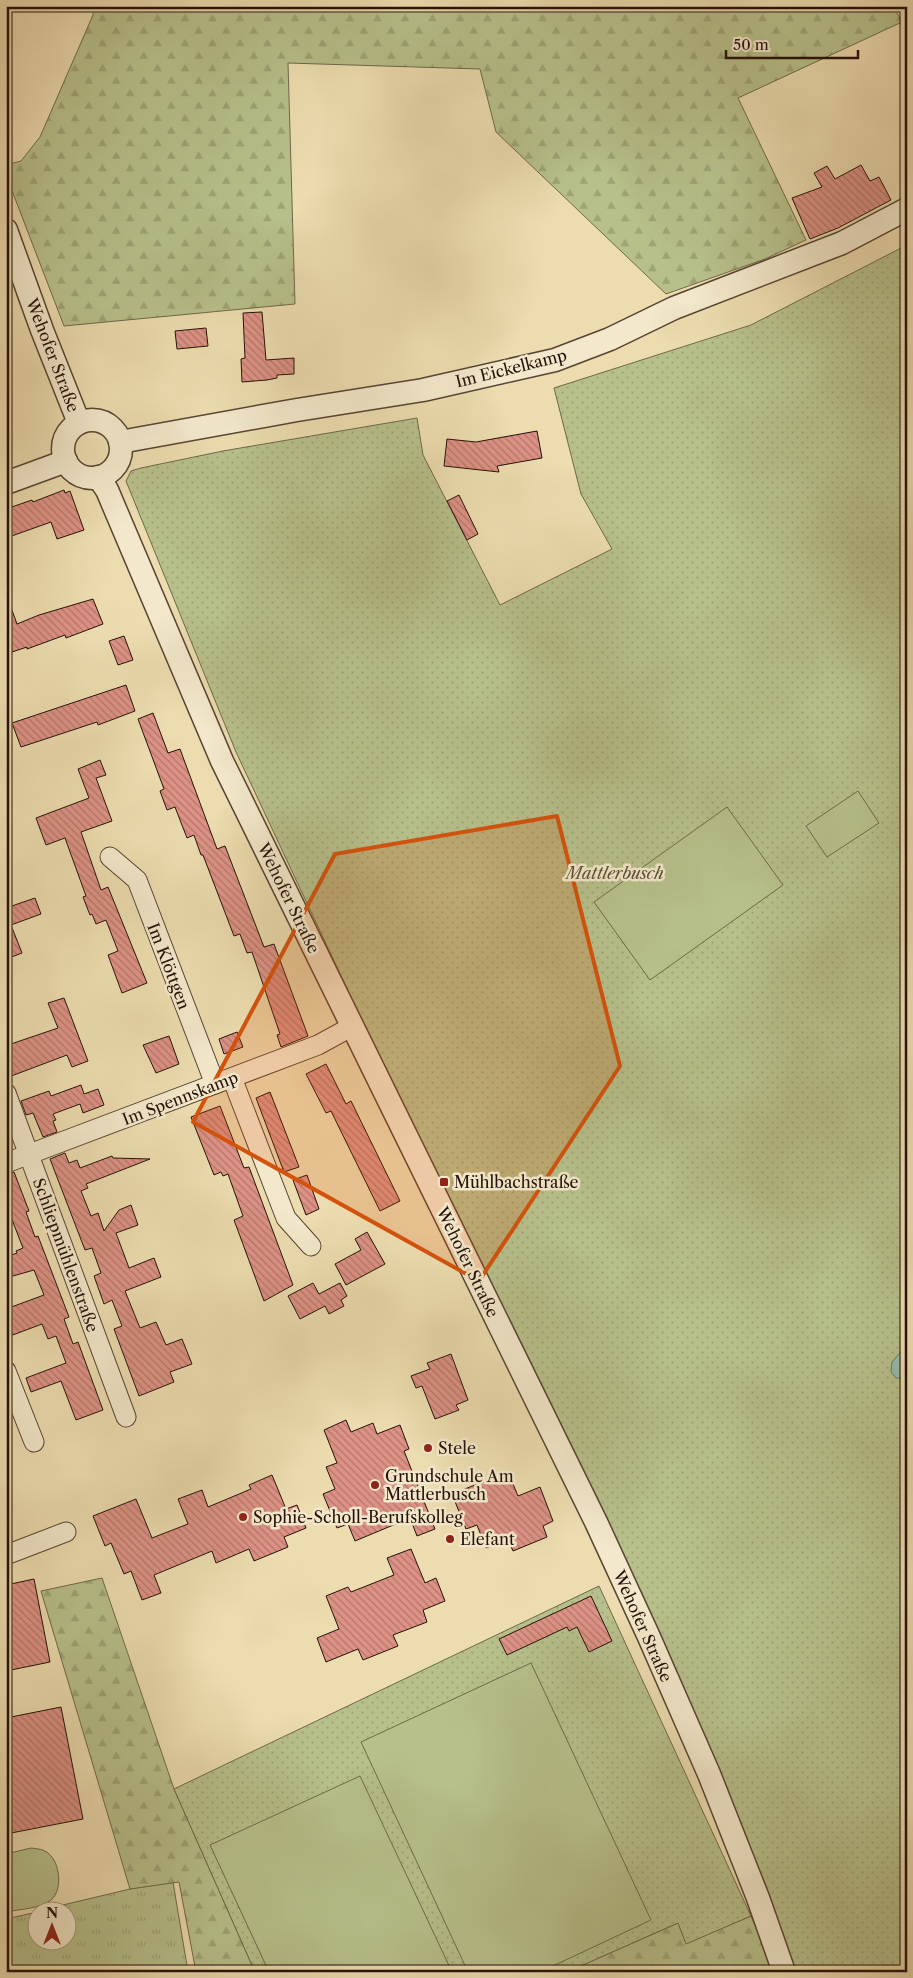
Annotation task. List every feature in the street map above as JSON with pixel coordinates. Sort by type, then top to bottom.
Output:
[{"type":"street","name":"Im Eickelkamp","points":[[120,442],[297,410],[423,390],[555,360],[610,339],[674,308],[842,243],[907,209]]},
{"type":"street","name":"Wehofer Straße","points":[[8,240],[79,423]]},
{"type":"street","points":[[96,420],[104,423],[117,434],[120,442],[120,454],[116,464],[108,472],[98,477],[79,475],[71,469],[63,454],[64,439],[73,427],[79,423],[96,420]]},
{"type":"street","points":[[6,483],[66,461]]},
{"type":"street","name":"Wehofer Straße","points":[[98,477],[107,490],[222,761],[351,1027],[596,1522],[709,1774],[758,1898],[784,1972]]},
{"type":"street","name":"Im Klöttgen","points":[[110,857],[137,880],[223,1081],[286,1218],[311,1246]]},
{"type":"street","name":"Im Spennskamp","points":[[6,1163],[318,1045],[351,1027]]},
{"type":"street","name":"Schliepmühlenstraße","points":[[6,1093],[126,1418]]},
{"type":"street","points":[[6,1371],[34,1442]]},
{"type":"street","points":[[6,1555],[66,1532]]},
{"type":"highlighted area","points":[[557,816],[620,1066],[479,1281],[193,1122],[335,854]]},
{"type":"green space","points":[[94,6],[893,6],[902,22],[738,98],[806,240],[765,259],[666,294],[496,132],[480,69],[288,63],[295,304],[64,326],[6,175],[6,165],[21,161],[40,137],[93,15]]},
{"type":"green space","name":"Mattlerbusch","points":[[907,245],[907,1972],[789,1972],[543,1406],[236,752],[126,481],[131,471],[141,468],[223,451],[417,418],[423,455],[500,605],[612,549],[581,494],[554,388],[751,325]]},
{"type":"green space","points":[[858,791],[879,823],[827,857],[806,826]]},
{"type":"green space","points":[[727,807],[783,885],[650,980],[594,902]]},
{"type":"green space","points":[[102,1578],[174,1789],[255,1972],[196,1972],[179,1882],[130,1889],[41,1591]]},
{"type":"green space","points":[[599,1586],[751,1916],[686,1944],[678,1923],[567,1972],[255,1972],[174,1789]]},
{"type":"green space","points":[[531,1663],[651,1920],[540,1972],[468,1972],[361,1742]]},
{"type":"green space","points":[[360,1776],[452,1972],[269,1972],[210,1845]]},
{"type":"green space","points":[[31,1848],[45,1851],[49,1854],[56,1864],[59,1877],[55,1896],[51,1900],[28,1900],[28,1908],[6,1912],[6,1854]]},
{"type":"green space","points":[[173,1882],[188,1972],[6,1972],[6,1919],[28,1914],[28,1950],[78,1950],[78,1901],[130,1889]]},
{"type":"green space","points":[[751,1916],[774,1972],[567,1972],[678,1923],[686,1943]]},
{"type":"shaded area","points":[[907,1345],[907,1378],[896,1378],[891,1372],[892,1362]]},
{"type":"building","points":[[861,165],[870,181],[879,177],[891,200],[838,228],[810,239],[792,198],[822,187],[814,173],[827,166],[835,179]]},
{"type":"building","points":[[262,312],[266,360],[294,358],[294,374],[277,375],[277,378],[267,380],[242,382],[241,359],[245,358],[243,313]]},
{"type":"building","points":[[206,328],[208,346],[177,349],[175,331]]},
{"type":"building","points":[[537,431],[542,458],[497,466],[499,472],[444,466],[447,439],[476,442]]},
{"type":"building","points":[[64,490],[65,493],[70,491],[84,530],[57,539],[51,522],[6,538],[6,509],[32,500],[33,502]]},
{"type":"building","points":[[459,495],[478,534],[467,540],[447,501]]},
{"type":"building","points":[[6,599],[8,599],[17,624],[39,615],[93,599],[103,624],[66,638],[65,635],[27,649],[27,647],[6,654]]},
{"type":"building","points":[[124,636],[133,660],[118,665],[109,641]]},
{"type":"building","points":[[126,685],[135,711],[98,725],[97,722],[21,747],[12,723]]},
{"type":"building","points":[[153,713],[168,753],[180,749],[217,849],[225,846],[264,947],[274,944],[308,1036],[281,1047],[277,1035],[280,1034],[252,952],[247,953],[240,934],[234,936],[194,835],[187,838],[175,807],[167,810],[160,791],[164,789],[138,719]]},
{"type":"building","points":[[100,760],[106,775],[96,778],[112,821],[81,832],[101,890],[108,887],[147,983],[122,993],[108,955],[118,951],[106,920],[96,924],[92,914],[90,915],[83,897],[86,896],[65,838],[46,845],[36,818],[89,798],[78,769]]},
{"type":"building","points":[[35,898],[41,914],[11,925],[22,953],[6,959],[6,908]]},
{"type":"building","points":[[64,998],[88,1061],[72,1067],[67,1055],[6,1078],[6,1054],[11,1053],[8,1045],[58,1028],[48,1003]]},
{"type":"building","points":[[237,1032],[243,1047],[224,1054],[219,1039]]},
{"type":"building","points":[[169,1036],[179,1064],[156,1073],[143,1045]]},
{"type":"building","points":[[326,1064],[346,1104],[351,1101],[400,1201],[380,1211],[331,1111],[326,1113],[306,1074]]},
{"type":"building","points":[[81,1085],[84,1094],[98,1089],[104,1105],[83,1113],[80,1104],[53,1114],[56,1120],[53,1121],[57,1132],[43,1137],[33,1113],[26,1115],[21,1101],[49,1091],[51,1096]]},
{"type":"building","points":[[270,1092],[299,1167],[284,1172],[256,1098]]},
{"type":"building","points":[[220,1106],[244,1168],[249,1167],[293,1285],[264,1301],[234,1220],[243,1216],[228,1174],[223,1176],[221,1172],[214,1175],[191,1117]]},
{"type":"building","points":[[65,1153],[69,1163],[77,1160],[80,1168],[112,1156],[113,1158],[150,1159],[86,1184],[88,1188],[81,1191],[91,1216],[98,1213],[104,1231],[119,1210],[131,1205],[138,1225],[116,1233],[129,1268],[154,1258],[161,1277],[125,1291],[140,1328],[156,1322],[166,1345],[182,1339],[192,1364],[170,1372],[174,1382],[139,1396],[114,1329],[122,1326],[112,1300],[104,1304],[94,1276],[101,1273],[92,1248],[85,1250],[50,1159]]},
{"type":"building","points":[[14,1172],[29,1211],[26,1212],[35,1237],[38,1236],[69,1317],[64,1319],[73,1344],[78,1342],[103,1410],[76,1420],[61,1381],[31,1392],[26,1378],[66,1363],[56,1336],[48,1339],[42,1324],[10,1336],[6,1326],[6,1309],[44,1295],[34,1270],[6,1278],[6,1257],[17,1253],[16,1251],[23,1248],[9,1212],[6,1213],[6,1174]]},
{"type":"building","points":[[307,1175],[319,1209],[306,1215],[293,1180]]},
{"type":"building","points":[[367,1232],[385,1264],[346,1285],[335,1264],[361,1250],[355,1239]]},
{"type":"building","points":[[313,1283],[319,1294],[340,1283],[347,1296],[341,1300],[344,1306],[329,1314],[325,1306],[300,1319],[288,1296]]},
{"type":"building","points":[[451,1354],[468,1400],[456,1405],[459,1410],[435,1419],[422,1386],[416,1388],[411,1376],[430,1369],[427,1363]]},
{"type":"building","name":"Grundschule Am Mattlerbusch","points":[[346,1420],[351,1432],[373,1423],[377,1434],[400,1425],[409,1449],[404,1451],[435,1529],[417,1536],[410,1518],[355,1541],[348,1524],[337,1528],[323,1494],[335,1489],[326,1467],[337,1463],[324,1430]]},
{"type":"building","points":[[508,1472],[518,1496],[540,1487],[553,1521],[543,1526],[547,1537],[513,1551],[508,1540],[486,1548],[477,1525],[466,1529],[452,1494]]},
{"type":"building","name":"Sophie-Scholl-Berufskolleg","points":[[272,1475],[286,1509],[297,1505],[306,1528],[284,1537],[288,1547],[254,1561],[249,1549],[216,1563],[212,1551],[154,1575],[161,1593],[142,1600],[131,1571],[124,1574],[111,1543],[105,1546],[93,1516],[136,1499],[152,1538],[188,1524],[178,1499],[202,1490],[208,1507],[251,1489],[249,1485]]},
{"type":"building","points":[[411,1549],[425,1583],[436,1578],[445,1601],[423,1610],[427,1622],[393,1635],[398,1646],[363,1660],[358,1649],[326,1662],[317,1638],[339,1629],[326,1596],[348,1587],[351,1592],[394,1575],[387,1558]]},
{"type":"building","points":[[34,1579],[50,1662],[6,1671],[6,1585]]},
{"type":"building","points":[[591,1596],[612,1641],[589,1652],[577,1627],[569,1631],[567,1627],[507,1655],[499,1639]]},
{"type":"building","points":[[61,1707],[83,1819],[6,1834],[6,1718]]},
{"type":"place","name":"Mühlbachstraße","points":[[444,1182]]},
{"type":"place","name":"Stele","points":[[428,1448]]},
{"type":"place","name":"Grundschule Am Mattlerbusch","points":[[375,1485]]},
{"type":"place","name":"Sophie-Scholl-Berufskolleg","points":[[243,1517]]},
{"type":"place","name":"Elefant","points":[[450,1539]]}]
